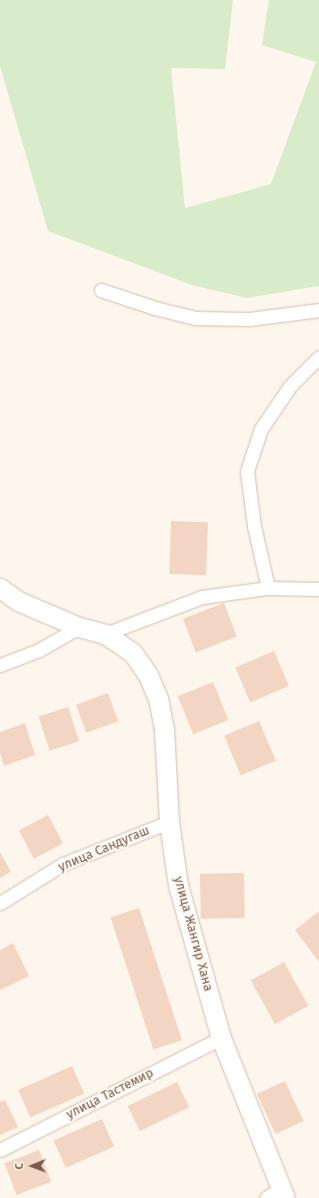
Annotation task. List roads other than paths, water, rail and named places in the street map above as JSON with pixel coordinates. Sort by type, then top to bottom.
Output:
[{"type":"street","points":[[101,290],[155,308],[195,318],[249,319],[319,310]]},
{"type":"street","points":[[268,588],[254,526],[247,471],[260,429],[290,386],[319,357]]},
{"type":"street","name":"улица Жангир Хана","points":[[0,588],[18,601],[79,627],[105,634],[132,652],[148,675],[158,698],[164,729],[169,822],[178,885],[221,1038],[277,1195]]},
{"type":"street","points":[[105,634],[202,597],[268,588],[319,589]]},
{"type":"street","points":[[0,665],[39,650],[79,627]]},
{"type":"street","name":"улица Сандугаш","points":[[0,903],[63,864],[169,822]]},
{"type":"street","name":"улица Тастемир","points":[[0,1150],[221,1038]]}]
